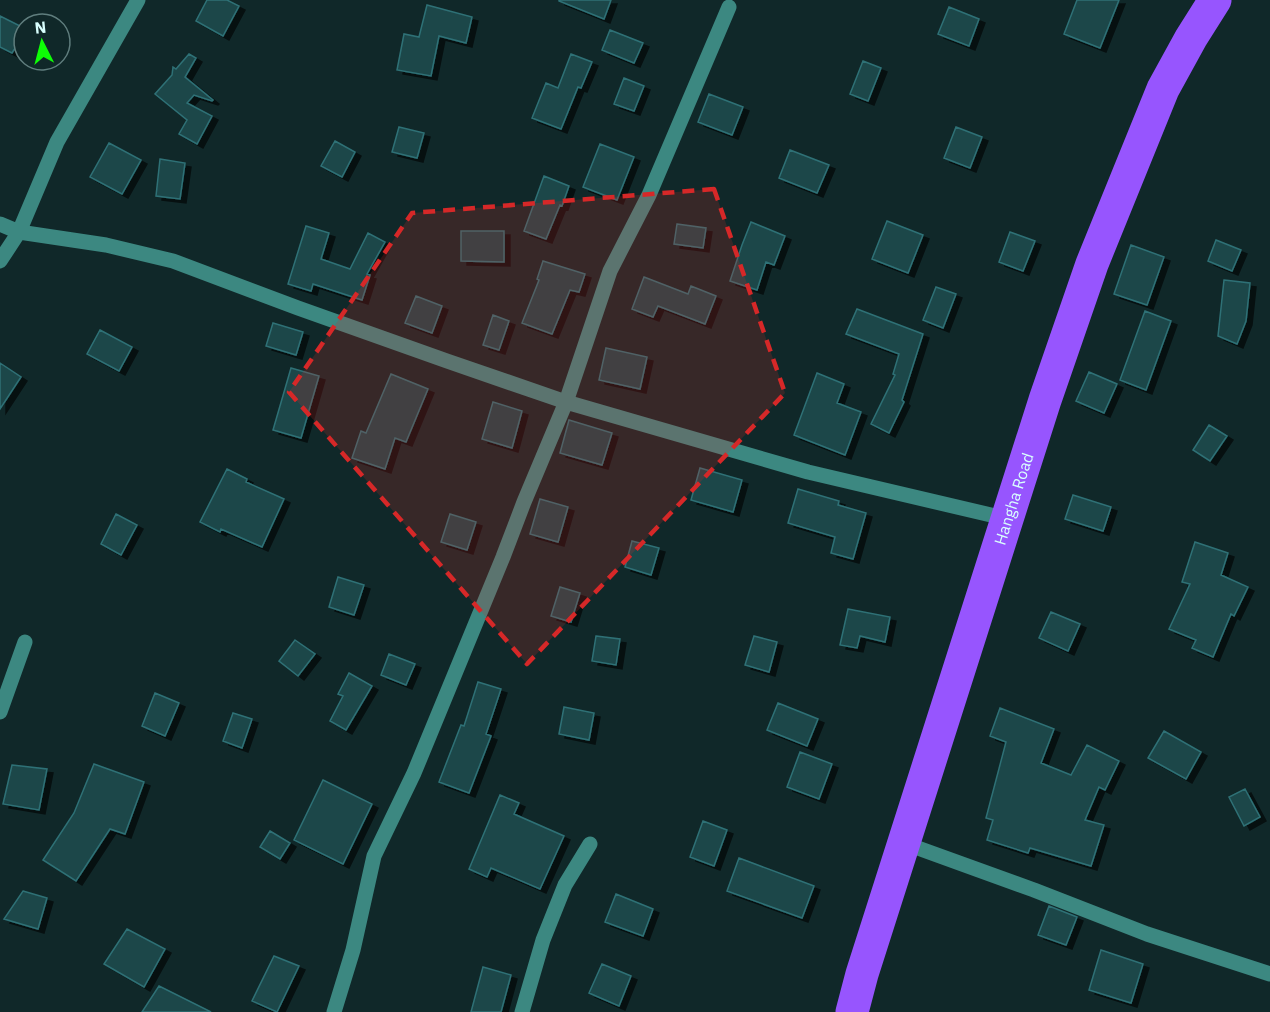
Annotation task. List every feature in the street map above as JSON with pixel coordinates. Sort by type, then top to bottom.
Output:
[{"type":"highway","name":"Hangha Road","points":[[852,1012],[862,974],[1045,400],[1089,273],[1158,99],[1191,38],[1215,0]]},
{"type":"street","points":[[0,261],[19,232],[57,142],[138,0]]},
{"type":"street","points":[[334,1012],[353,950],[374,856],[414,773],[566,402],[610,271],[649,195],[729,7]]},
{"type":"street","points":[[0,225],[19,232],[137,251],[173,261],[447,362],[566,402],[808,472],[1008,519]]},
{"type":"street","points":[[0,712],[25,642]]},
{"type":"street","points":[[904,843],[1147,934],[1270,974]]},
{"type":"street","points":[[522,1012],[543,940],[565,885],[590,844]]},
{"type":"highlighted area","points":[[714,189],[785,393],[527,664],[289,392],[412,213]]},
{"type":"building","points":[[207,0],[227,0],[239,6],[223,36],[196,21]]},
{"type":"building","points":[[559,0],[611,0],[604,19]]},
{"type":"building","points":[[1077,0],[1119,0],[1100,48],[1064,34]]},
{"type":"building","points":[[427,5],[472,17],[466,43],[439,36],[431,76],[397,70],[404,34],[419,37]]},
{"type":"building","points":[[949,7],[979,19],[969,46],[938,34]]},
{"type":"building","points":[[0,16],[12,22],[12,53],[0,47]]},
{"type":"building","points":[[610,30],[643,43],[634,63],[602,50]]},
{"type":"building","points":[[189,54],[196,58],[185,77],[213,100],[194,95],[187,103],[212,116],[197,144],[179,134],[187,120],[155,94],[172,75],[173,67],[176,69]]},
{"type":"building","points":[[571,54],[592,62],[581,88],[578,87],[561,129],[532,118],[546,83],[558,88]]},
{"type":"building","points":[[863,61],[881,68],[868,101],[850,94]]},
{"type":"building","points":[[624,78],[644,86],[634,111],[614,104]]},
{"type":"building","points":[[709,94],[743,107],[732,135],[698,122]]},
{"type":"building","points":[[399,127],[424,133],[417,158],[392,152]]},
{"type":"building","points":[[956,127],[982,137],[970,168],[944,158]]},
{"type":"building","points":[[335,141],[355,152],[342,177],[321,166]]},
{"type":"building","points":[[109,143],[141,160],[122,194],[90,177]]},
{"type":"building","points":[[600,144],[634,157],[617,200],[583,187]]},
{"type":"building","points":[[790,150],[829,165],[817,193],[779,178]]},
{"type":"building","points":[[160,159],[185,163],[180,199],[156,196]]},
{"type":"building","points":[[544,176],[569,186],[546,239],[524,231]]},
{"type":"building","points":[[887,221],[923,235],[908,273],[872,259]]},
{"type":"building","points":[[751,222],[785,236],[774,265],[766,262],[757,290],[730,281]]},
{"type":"building","points":[[677,224],[706,228],[703,248],[674,244]]},
{"type":"building","points":[[306,226],[329,233],[321,259],[350,269],[368,233],[385,242],[367,274],[370,275],[362,300],[313,284],[311,291],[288,284]]},
{"type":"building","points":[[461,231],[504,231],[504,262],[461,261]]},
{"type":"building","points":[[1010,232],[1035,241],[1023,271],[999,262]]},
{"type":"building","points":[[1216,240],[1241,250],[1232,271],[1208,261]]},
{"type":"building","points":[[1131,245],[1164,257],[1147,305],[1114,294]]},
{"type":"building","points":[[543,261],[585,274],[579,292],[570,290],[552,334],[522,323],[539,280],[537,279]]},
{"type":"building","points":[[644,277],[688,294],[691,286],[716,296],[705,324],[658,306],[653,317],[632,309]]},
{"type":"building","points":[[1224,280],[1250,283],[1246,321],[1237,344],[1218,336]]},
{"type":"building","points":[[936,287],[956,294],[943,328],[923,320]]},
{"type":"building","points":[[416,296],[442,306],[432,333],[405,323]]},
{"type":"building","points":[[857,309],[923,334],[902,400],[904,402],[889,433],[871,424],[895,375],[893,374],[899,354],[846,334]]},
{"type":"building","points":[[1145,311],[1171,321],[1146,390],[1120,380]]},
{"type":"building","points":[[493,315],[509,321],[499,350],[483,345]]},
{"type":"building","points":[[273,323],[303,332],[296,355],[266,346]]},
{"type":"building","points":[[100,330],[132,347],[119,371],[87,354]]},
{"type":"building","points":[[606,348],[647,357],[640,389],[599,380]]},
{"type":"building","points":[[0,363],[21,377],[0,409]]},
{"type":"building","points":[[291,368],[319,376],[301,438],[273,430]]},
{"type":"building","points":[[1089,372],[1117,384],[1104,413],[1076,401]]},
{"type":"building","points":[[817,373],[844,384],[837,403],[861,412],[845,455],[794,435]]},
{"type":"building","points":[[391,374],[428,389],[406,442],[395,438],[385,469],[352,458],[361,431],[366,433]]},
{"type":"building","points":[[493,402],[522,411],[512,448],[482,439]]},
{"type":"building","points":[[569,420],[612,433],[602,465],[560,453]]},
{"type":"building","points":[[1209,425],[1227,436],[1210,461],[1193,450]]},
{"type":"building","points":[[700,468],[742,480],[733,512],[691,500]]},
{"type":"building","points":[[227,469],[247,479],[246,482],[284,499],[262,547],[200,522]]},
{"type":"building","points":[[798,489],[839,501],[838,505],[866,513],[853,559],[831,553],[835,537],[788,523]]},
{"type":"building","points":[[1073,495],[1111,507],[1103,531],[1065,519]]},
{"type":"building","points":[[540,499],[568,507],[558,542],[530,534]]},
{"type":"building","points":[[116,514],[137,525],[121,555],[101,544]]},
{"type":"building","points":[[450,514],[476,522],[467,550],[441,542]]},
{"type":"building","points":[[632,541],[659,548],[651,575],[625,567]]},
{"type":"building","points":[[1195,542],[1228,553],[1221,575],[1248,587],[1234,616],[1231,614],[1213,657],[1192,648],[1196,640],[1169,629],[1190,584],[1182,582]]},
{"type":"building","points":[[338,577],[364,585],[354,615],[329,607]]},
{"type":"building","points":[[560,587],[580,593],[571,622],[551,616]]},
{"type":"building","points":[[848,609],[890,617],[885,642],[860,636],[857,648],[840,645]]},
{"type":"building","points":[[1051,612],[1080,624],[1068,651],[1039,638]]},
{"type":"building","points":[[596,636],[620,639],[616,665],[592,661]]},
{"type":"building","points":[[754,636],[777,642],[769,672],[745,665]]},
{"type":"building","points":[[295,640],[315,654],[298,676],[279,661]]},
{"type":"building","points":[[389,654],[415,664],[406,685],[381,675]]},
{"type":"building","points":[[349,673],[372,686],[346,730],[330,721],[343,696],[338,694]]},
{"type":"building","points":[[478,682],[501,689],[486,734],[491,736],[469,793],[439,782],[461,725],[464,726]]},
{"type":"building","points":[[155,693],[179,703],[165,736],[142,726]]},
{"type":"building","points":[[778,703],[818,719],[807,746],[767,730]]},
{"type":"building","points":[[564,707],[594,713],[589,740],[559,734]]},
{"type":"building","points":[[1000,708],[1054,729],[1041,763],[1071,775],[1087,745],[1119,761],[1105,790],[1099,787],[1085,820],[1104,825],[1091,866],[1030,848],[1028,853],[987,840],[993,820],[986,818],[1006,742],[990,736]]},
{"type":"building","points":[[233,713],[252,719],[242,748],[223,741]]},
{"type":"building","points":[[1164,731],[1201,752],[1186,779],[1148,758]]},
{"type":"building","points":[[800,752],[832,764],[819,799],[787,787]]},
{"type":"building","points":[[94,764],[144,782],[125,834],[110,829],[76,881],[43,860],[74,813]]},
{"type":"building","points":[[12,765],[47,769],[39,810],[3,804]]},
{"type":"building","points":[[323,780],[372,804],[343,864],[294,840]]},
{"type":"building","points":[[1245,789],[1260,817],[1244,826],[1229,797]]},
{"type":"building","points":[[500,795],[519,803],[514,814],[564,836],[540,889],[491,868],[487,877],[469,869]]},
{"type":"building","points":[[703,821],[727,830],[714,866],[690,857]]},
{"type":"building","points":[[270,831],[290,843],[280,859],[260,847]]},
{"type":"building","points":[[739,858],[814,886],[802,918],[727,891]]},
{"type":"building","points":[[23,891],[47,898],[38,929],[4,919]]},
{"type":"building","points":[[616,894],[653,909],[643,936],[605,922]]},
{"type":"building","points":[[1049,906],[1077,917],[1066,945],[1038,935]]},
{"type":"building","points":[[127,929],[165,949],[144,987],[104,964]]},
{"type":"building","points":[[1101,950],[1143,964],[1131,1003],[1089,990]]},
{"type":"building","points":[[274,956],[299,966],[277,1012],[252,1001]]},
{"type":"building","points":[[602,964],[631,976],[619,1006],[589,993]]},
{"type":"building","points":[[483,967],[511,975],[501,1012],[471,1012]]},
{"type":"building","points":[[159,986],[211,1012],[142,1012]]}]
